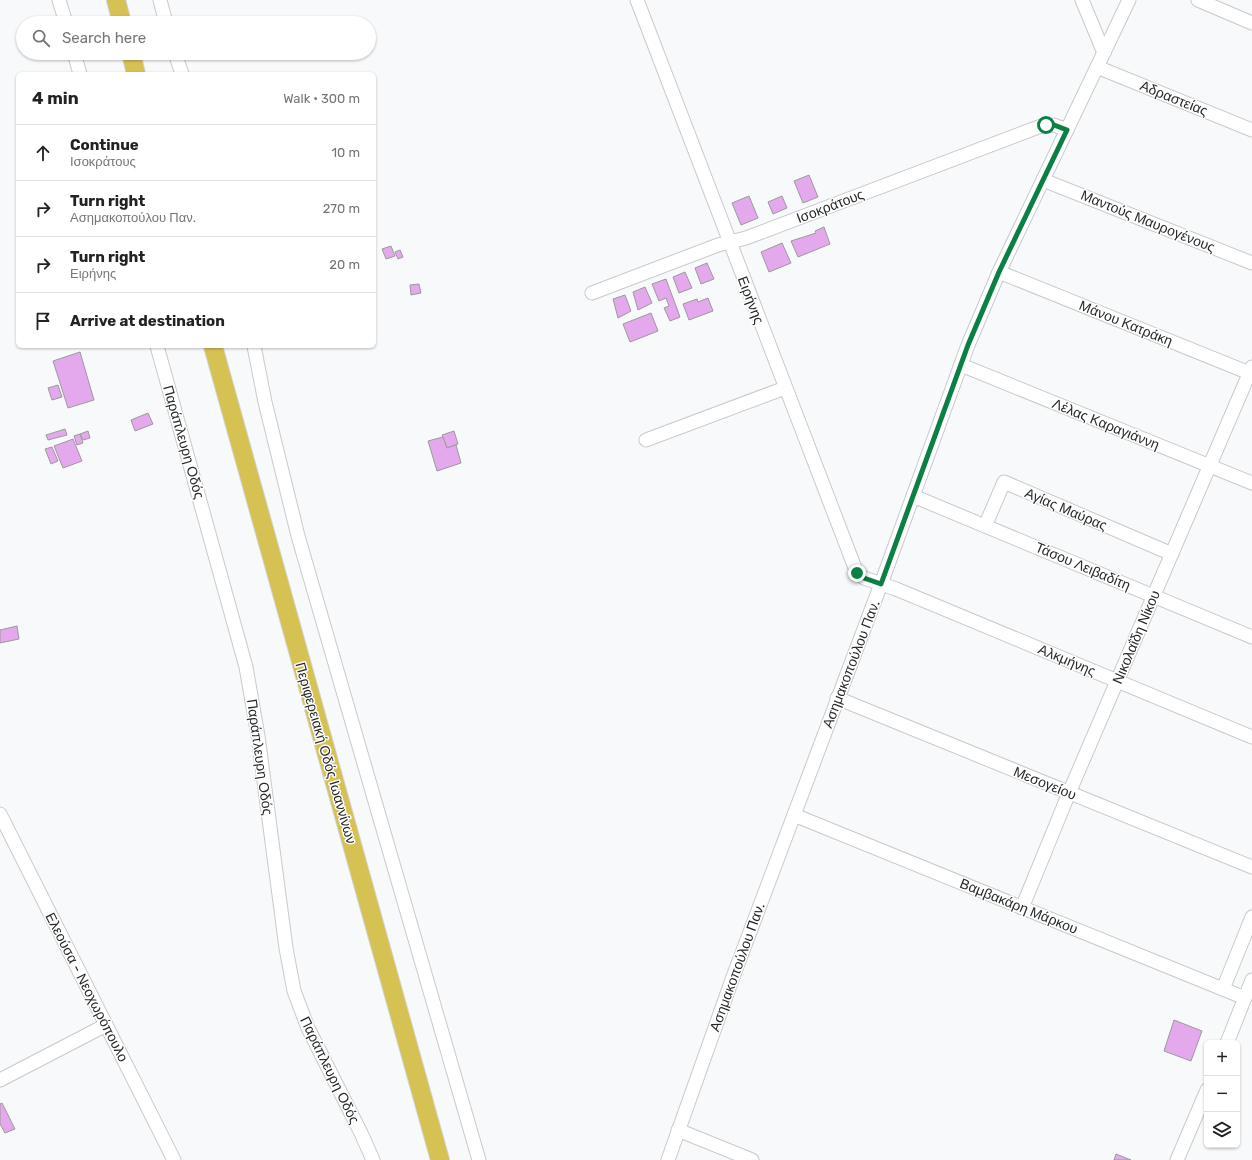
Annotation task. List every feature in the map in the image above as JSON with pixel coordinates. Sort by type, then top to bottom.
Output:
[{"type":"highway","points":[[116,0],[120,16]]},
{"type":"highway","points":[[133,60],[136,72]]},
{"type":"highway","name":"Περιφερειακή Οδός Ιωαννίνων","points":[[214,348],[440,1160]]},
{"type":"street","points":[[59,0],[64,16]]},
{"type":"street","points":[[160,0],[164,16]]},
{"type":"street","name":"Ειρήνης","points":[[637,0],[854,569],[861,577],[881,584]]},
{"type":"street","points":[[1082,0],[1104,53]]},
{"type":"street","name":"Ασημακοπούλου Παν.","points":[[668,1160],[794,815],[914,496],[961,365],[999,272],[1129,0]]},
{"type":"street","points":[[1198,0],[1252,23]]},
{"type":"street","points":[[76,60],[79,72]]},
{"type":"street","points":[[177,60],[181,72]]},
{"type":"street","name":"Αδραστείας","points":[[1097,67],[1252,130]]},
{"type":"street","name":"Ισοκράτους","points":[[592,293],[729,242],[754,235],[1041,126],[1054,125],[1067,130]]},
{"type":"street","name":"Μαντούς Μαυρογένους","points":[[1043,180],[1252,263]]},
{"type":"street","name":"Μάνου Κατράκη","points":[[999,272],[1251,371]]},
{"type":"street","name":"Παράπλευρη Οδός","points":[[158,348],[246,667],[258,736],[286,948],[294,991],[308,1028],[373,1160]]},
{"type":"street","points":[[254,348],[298,536],[478,1160]]},
{"type":"street","name":"Λέλας Καραγιάννη","points":[[961,365],[1252,483]]},
{"type":"street","name":"Νικολαΐδη Νίκου","points":[[1022,908],[1069,793],[1251,371]]},
{"type":"street","points":[[646,440],[785,388]]},
{"type":"street","name":"Αγίας Μαύρας","points":[[985,526],[1004,482],[1172,554]]},
{"type":"street","name":"Τάσου Λειβαδίτη","points":[[914,496],[1252,638]]},
{"type":"street","name":"Αλκμήνης","points":[[881,584],[1252,737]]},
{"type":"street","name":"Μεσογείου","points":[[838,698],[1252,867]]},
{"type":"street","name":"Ελεούσα - Νεοχωρόπουλο","points":[[0,814],[174,1160]]},
{"type":"street","name":"Βαμβακάρη Μάρκου","points":[[794,815],[1245,998]]},
{"type":"street","points":[[1223,989],[1252,917]]},
{"type":"street","points":[[1228,1040],[1252,980]]},
{"type":"street","points":[[0,1080],[106,1025]]},
{"type":"street","points":[[1177,1160],[1204,1097]]},
{"type":"street","points":[[678,1130],[752,1160]]},
{"type":"building","points":[[809,175],[818,197],[803,203],[794,181]]},
{"type":"building","points":[[749,196],[758,218],[741,225],[732,203]]},
{"type":"building","points":[[782,196],[787,208],[773,214],[768,202]]},
{"type":"building","points":[[824,227],[830,244],[798,257],[791,241],[816,233],[815,231]]},
{"type":"building","points":[[782,243],[791,263],[769,272],[761,252]]},
{"type":"building","points":[[391,246],[395,256],[386,259],[382,249]]},
{"type":"building","points":[[400,250],[403,257],[398,259],[395,252]]},
{"type":"building","points":[[707,263],[714,279],[701,284],[695,268]]},
{"type":"building","points":[[685,272],[692,288],[679,293],[673,277]]},
{"type":"building","points":[[666,279],[680,317],[670,321],[664,308],[669,306],[666,298],[659,301],[652,284]]},
{"type":"building","points":[[419,284],[421,293],[411,295],[410,285]]},
{"type":"building","points":[[645,287],[652,303],[638,310],[633,292]]},
{"type":"building","points":[[625,295],[631,311],[618,318],[613,299]]},
{"type":"building","points":[[708,298],[713,311],[689,320],[683,304],[697,299],[698,302]]},
{"type":"building","points":[[651,313],[658,331],[630,342],[623,324]]},
{"type":"building","points":[[80,352],[94,400],[68,408],[53,361]]},
{"type":"building","points":[[58,385],[62,397],[52,400],[48,388]]},
{"type":"building","points":[[148,413],[153,424],[135,431],[131,420]]},
{"type":"building","points":[[65,429],[67,435],[48,440],[46,435]]},
{"type":"building","points":[[88,431],[90,438],[83,440],[80,434]]},
{"type":"building","points":[[454,431],[458,444],[447,448],[442,435]]},
{"type":"building","points":[[80,434],[83,443],[77,445],[74,436]]},
{"type":"building","points":[[443,437],[447,448],[456,445],[461,463],[437,471],[428,441]]},
{"type":"building","points":[[73,439],[82,461],[63,468],[54,446]]},
{"type":"building","points":[[52,447],[58,461],[51,464],[45,449]]},
{"type":"building","points":[[17,626],[19,639],[0,643],[0,630]]},
{"type":"building","points":[[1174,1020],[1202,1031],[1191,1061],[1164,1051]]},
{"type":"building","points":[[2,1103],[15,1129],[5,1133],[0,1124],[0,1104]]},
{"type":"building","points":[[1116,1154],[1131,1160],[1114,1160]]},
{"type":"route","points":[[857,573],[864,578],[881,584],[968,345],[999,272],[1067,130],[1054,125],[1046,125]]}]
